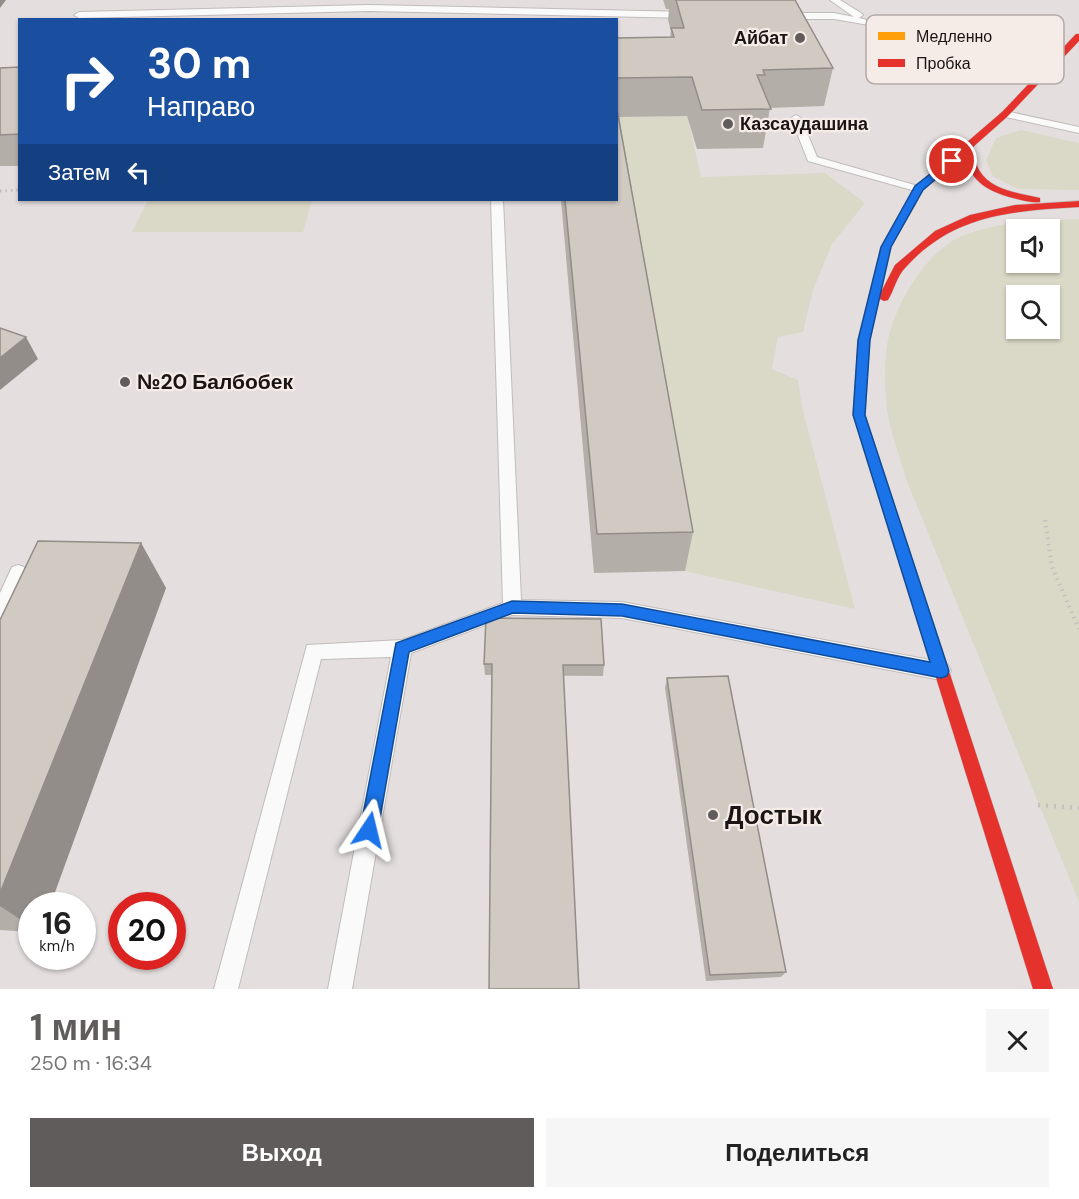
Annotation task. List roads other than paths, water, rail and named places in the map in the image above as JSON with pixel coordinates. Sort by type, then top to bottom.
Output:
[{"type":"main road","points":[[1064,53],[1079,36]]},
{"type":"main road","points":[[1035,84],[969,148],[919,188],[886,247],[864,340],[859,415],[1043,989]]},
{"type":"main road","points":[[969,148],[971,170],[983,183],[1024,198],[1076,204]]},
{"type":"main road","points":[[864,340],[899,267],[939,233],[974,217],[1015,208],[1076,204]]},
{"type":"lane","points":[[834,0],[866,20]]},
{"type":"lane","points":[[79,15],[369,8],[490,16],[704,15]]},
{"type":"lane","points":[[775,16],[834,16],[866,21]]},
{"type":"lane","points":[[1005,114],[1079,130]]},
{"type":"lane","points":[[796,118],[812,159],[919,188]]},
{"type":"lane","points":[[497,201],[512,607]]},
{"type":"lane","points":[[0,613],[18,572]]},
{"type":"lane","points":[[226,989],[314,651],[402,648],[512,607],[622,610],[941,671]]},
{"type":"lane","points":[[340,989],[402,648]]},
{"type":"place","name":"Айбат","points":[[800,38]]},
{"type":"place","name":"Казсаудашина","points":[[728,124]]},
{"type":"place","name":"№20 Балбобек","points":[[125,382]]},
{"type":"place","name":"Достык","points":[[713,815]]}]
